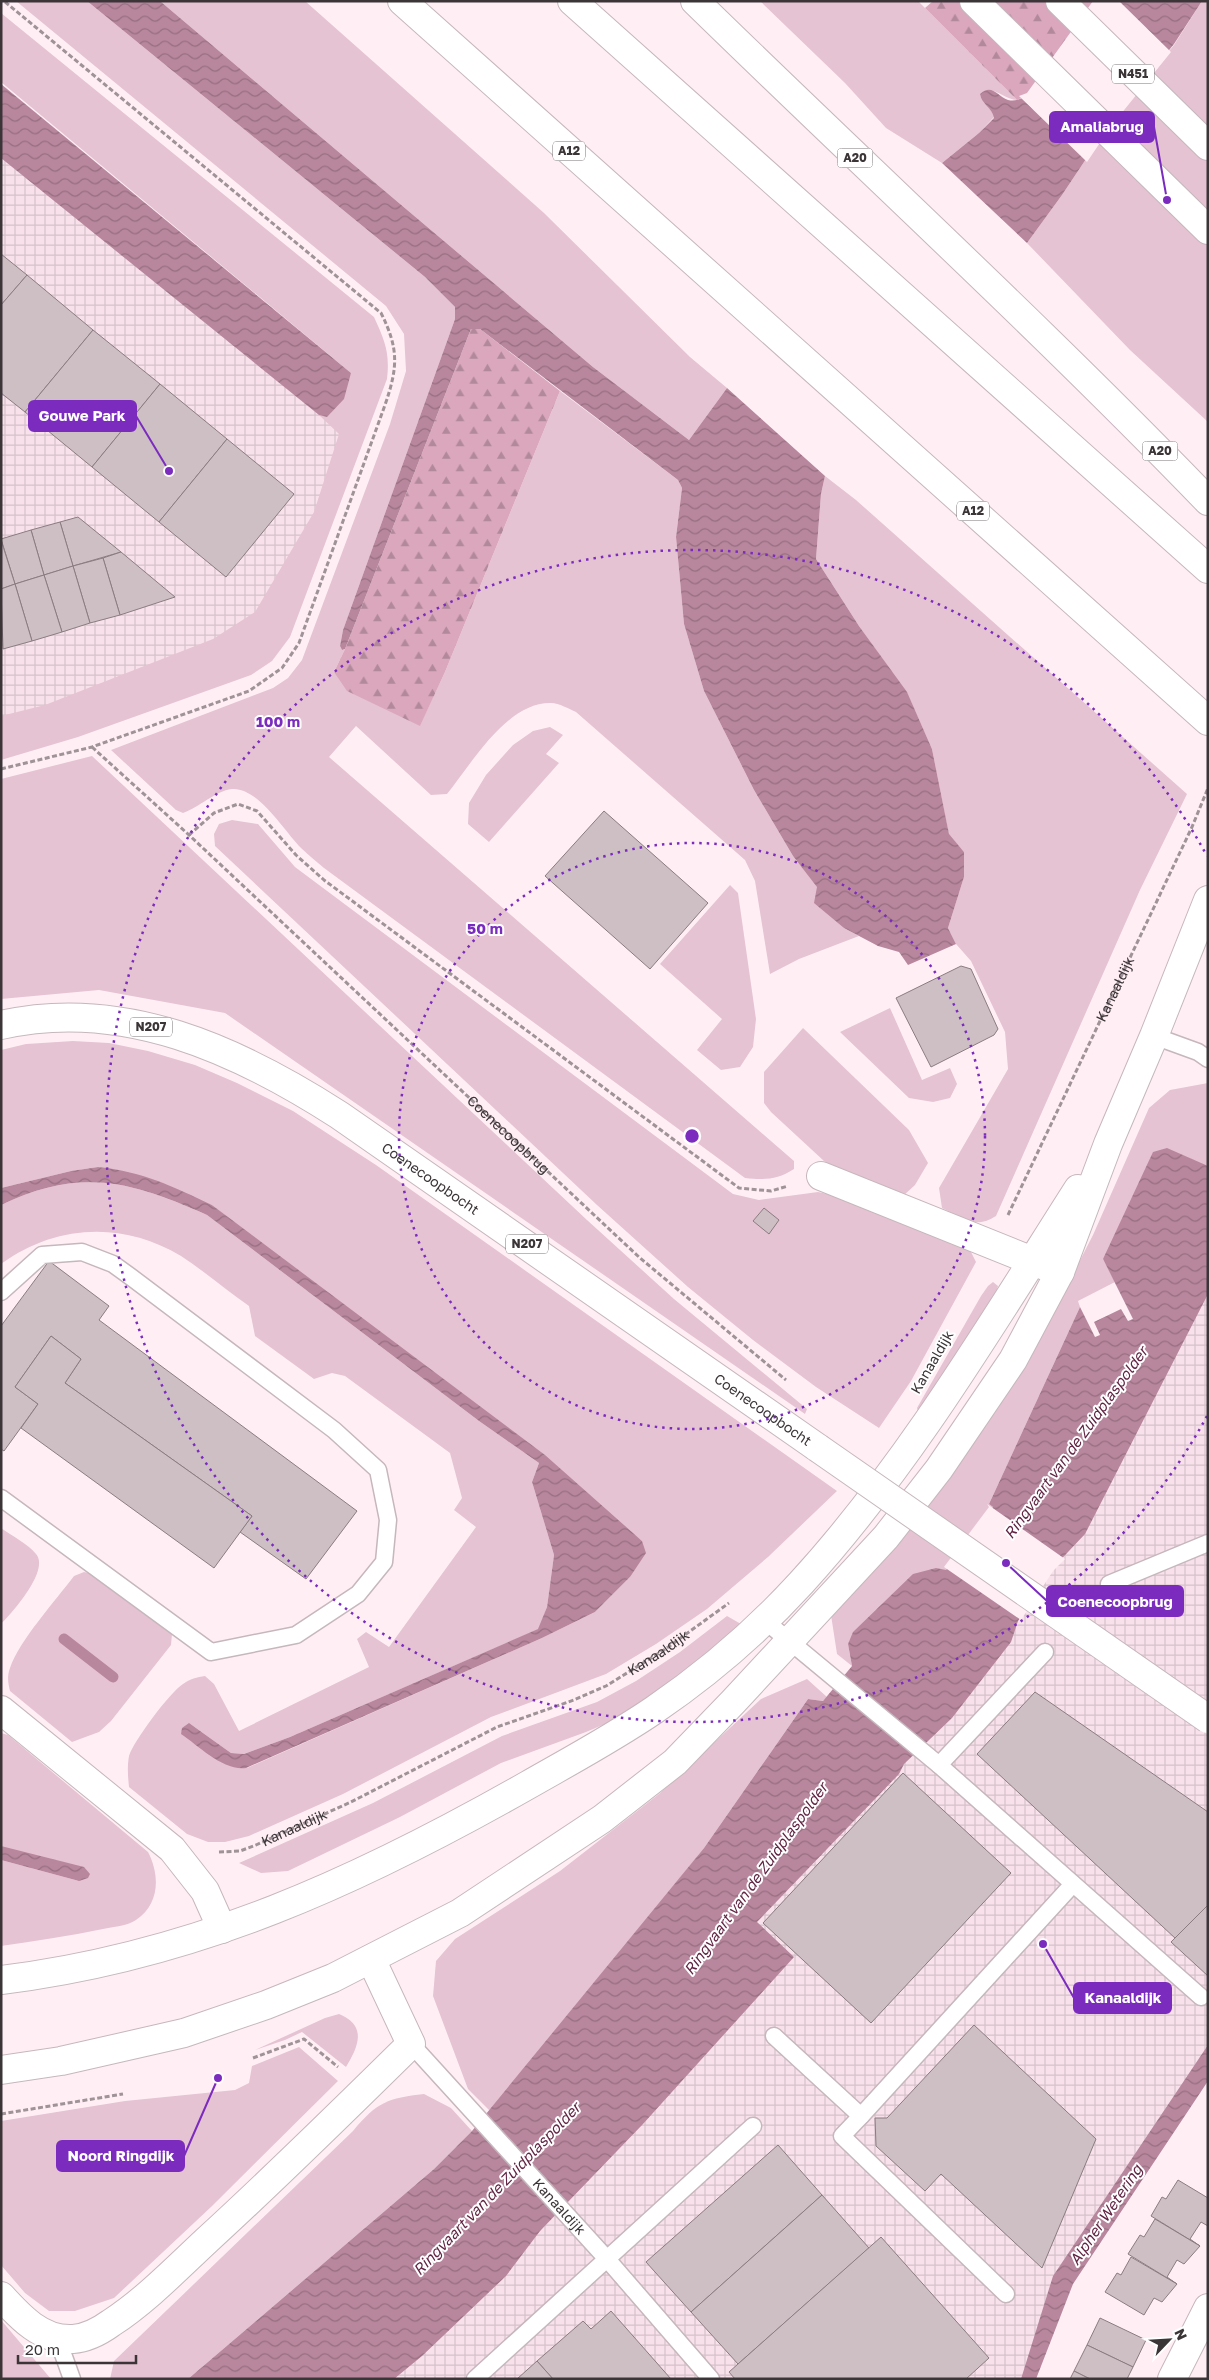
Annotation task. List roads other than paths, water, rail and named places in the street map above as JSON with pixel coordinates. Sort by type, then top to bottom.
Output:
[{"type":"main road","name":"A12","points":[[402,1],[1208,721]]},
{"type":"main road","points":[[572,1],[1208,569]]},
{"type":"main road","name":"A20","points":[[695,1],[860,162],[1111,401],[1208,501]]},
{"type":"main road","points":[[974,1],[1208,230]]},
{"type":"main road","name":"N451","points":[[1060,1],[1208,146]]},
{"type":"main road","name":"Kanaaldijk","points":[[1,2070],[70,2059],[184,2033],[266,2005],[372,1960],[460,1913],[563,1845],[639,1792],[693,1744],[886,1537],[940,1469],[1013,1360],[1060,1272],[1108,1144],[1154,1036],[1208,900]]},
{"type":"main road","name":"Coenecoopbocht","points":[[1,1025],[64,1016],[126,1021],[182,1035],[256,1066],[339,1114],[1208,1719]]},
{"type":"main road","name":"Kanaaldijk","points":[[1,1980],[109,1962],[222,1929],[295,1903],[357,1876],[447,1830],[556,1769],[667,1701],[728,1653],[764,1620],[799,1586],[828,1552],[881,1484],[959,1373],[1108,1144]]},
{"type":"main road","points":[[822,1176],[1060,1272]]},
{"type":"main road","points":[[1,1710],[167,1844],[186,1864],[205,1891],[222,1929]]},
{"type":"main road","name":"Kanaaldijk","points":[[372,1960],[411,2044]]},
{"type":"main road","points":[[1,2296],[29,2324],[51,2336],[62,2339],[86,2336],[112,2322],[167,2276],[279,2174],[411,2044]]},
{"type":"main road","points":[[1172,2379],[1208,2308]]},
{"type":"lane","points":[[1154,1036],[1198,1052],[1208,1059]]},
{"type":"lane","points":[[1,1292],[42,1255],[82,1252],[113,1264],[334,1430],[378,1470],[388,1520],[384,1562],[358,1594],[296,1635],[212,1652],[1,1498]]},
{"type":"lane","points":[[1109,1584],[1208,1543]]},
{"type":"lane","points":[[764,1620],[939,1765],[1201,1997]]},
{"type":"lane","points":[[939,1765],[1045,1652]]},
{"type":"lane","points":[[1006,2294],[842,2136],[1072,1884]]},
{"type":"lane","points":[[774,2036],[862,2116]]},
{"type":"lane","name":"Kanaaldijk","points":[[411,2044],[607,2259],[710,2379]]},
{"type":"lane","points":[[475,2379],[753,2126]]},
{"type":"lane","points":[[62,2339],[63,2354],[72,2379]]},
{"type":"water","points":[[87,1],[160,1],[593,367],[689,440],[727,388],[825,476],[821,494],[816,559],[859,626],[907,692],[932,749],[949,834],[964,852],[964,877],[948,928],[956,944],[908,965],[899,952],[878,946],[844,928],[814,903],[817,887],[793,856],[754,790],[704,691],[684,624],[676,537],[682,488],[678,480],[480,329],[471,329],[345,649],[342,650],[340,646],[343,630],[455,319],[455,307],[425,277]]},
{"type":"water","points":[[1096,1],[1202,1],[1174,44],[1110,123],[1027,243],[942,163],[979,133],[994,118],[980,94],[991,90],[1008,100],[1019,99],[1028,95]]},
{"type":"water","points":[[1,84],[351,373],[344,399],[327,417],[319,415],[1,158]]},
{"type":"water","name":"Ringvaart van de Zuidplaspolder","points":[[1167,1148],[1208,1166],[1208,1294],[1085,1534],[1051,1570],[1018,1621],[1011,1642],[952,1718],[904,1764],[899,1774],[757,1922],[794,1957],[643,2124],[540,2231],[506,2276],[422,2356],[394,2379],[188,2379],[434,2169],[472,2131],[704,1848],[808,1699],[823,1701],[852,1666],[848,1644],[853,1632],[913,1574],[936,1568],[946,1570],[993,1507],[989,1504],[1080,1307],[1095,1337],[1100,1335],[1094,1322],[1121,1309],[1128,1321],[1133,1319],[1103,1259],[1153,1152]]},
{"type":"water","points":[[98,1167],[144,1176],[212,1205],[545,1455],[642,1541],[646,1553],[630,1577],[595,1612],[542,1638],[246,1768],[229,1766],[203,1751],[181,1734],[182,1728],[189,1723],[231,1753],[244,1754],[290,1737],[538,1629],[547,1607],[554,1555],[532,1482],[539,1463],[479,1421],[207,1215],[154,1194],[105,1183],[81,1182],[56,1186],[29,1193],[1,1205],[1,1188],[71,1171]]},
{"type":"water","points":[[1,1846],[84,1867],[90,1874],[88,1878],[79,1881],[1,1860]]},
{"type":"water","name":"Alpher Wetering","points":[[1208,2045],[1208,2081],[1073,2284],[1036,2379],[1021,2379],[1053,2276]]},
{"type":"waterway","points":[[64,1639],[113,1677]]},
{"type":"place","name":"Amaliabrug","points":[[1167,200]]},
{"type":"place","name":"Gouwe Park","points":[[169,471]]},
{"type":"place","name":"Coenecoopbrug","points":[[1006,1563]]},
{"type":"place","name":"Kanaaldijk","points":[[1043,1944]]},
{"type":"place","name":"Noord Ringdijk","points":[[218,2078]]}]
